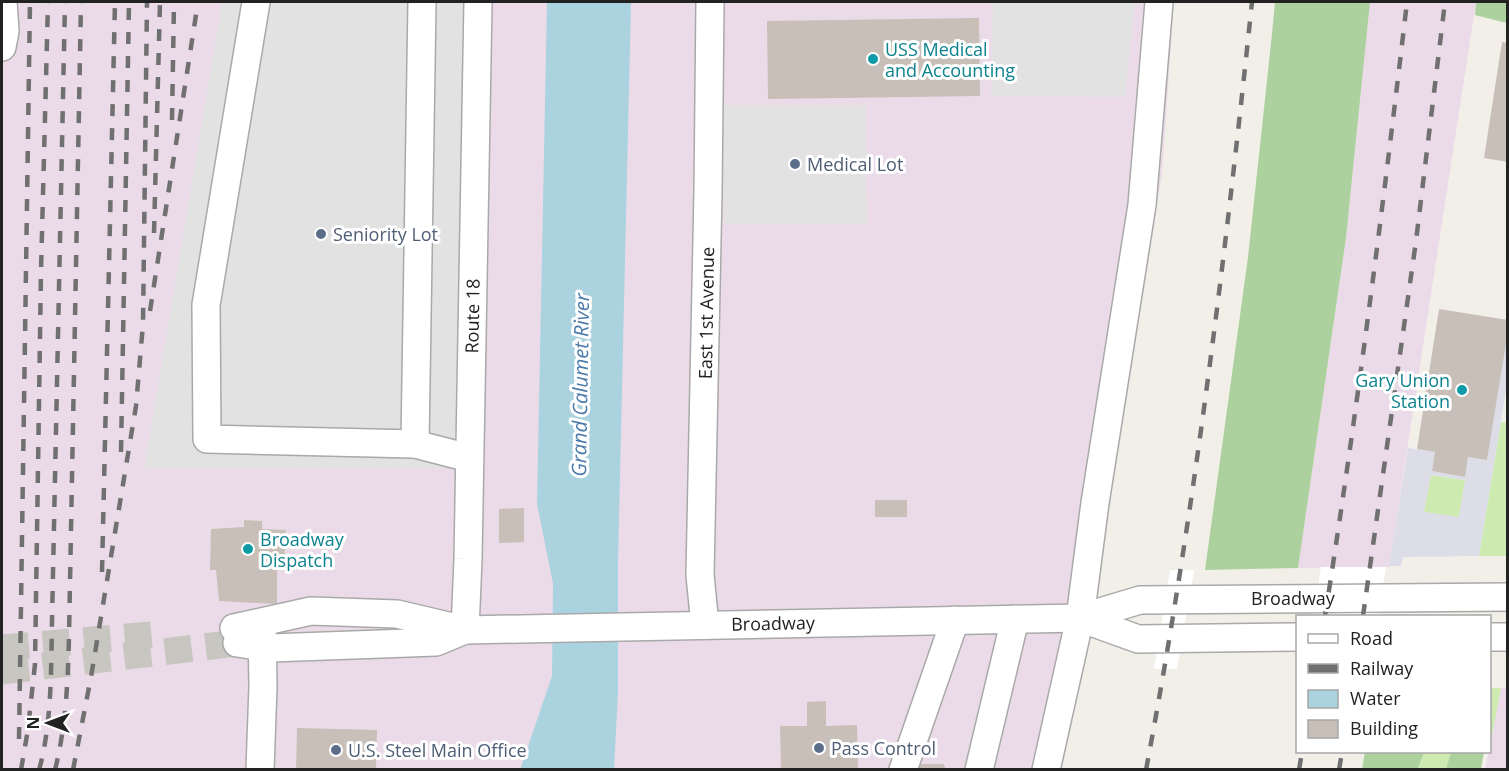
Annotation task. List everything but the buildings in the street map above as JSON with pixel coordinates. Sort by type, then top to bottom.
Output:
[{"type":"street","points":[[2,47],[5,31],[3,2]]},
{"type":"street","points":[[256,2],[206,305],[207,439],[415,444],[469,458]]},
{"type":"street","points":[[415,444],[422,2]]},
{"type":"street","name":"Route 18","points":[[465,630],[478,2]]},
{"type":"street","name":"East 1st Avenue","points":[[705,625],[700,575],[710,2]]},
{"type":"street","points":[[1046,770],[1080,618],[1095,503],[1142,205],[1159,2]]},
{"type":"street","name":"Broadway","points":[[249,635],[311,611],[397,614],[465,630],[1080,618],[1140,600],[1508,597]]},
{"type":"street","name":"Broadway","points":[[1080,618],[1137,639],[1296,637]]},
{"type":"street","points":[[979,770],[1015,619]]},
{"type":"street","points":[[903,770],[955,620]]},
{"type":"street","name":"Broadway","points":[[249,635],[316,647],[436,642],[465,630]]},
{"type":"street","points":[[249,635],[263,686],[260,770]]},
{"type":"street","points":[[1491,637],[1508,637]]},
{"type":"shaded area","points":[[2,2],[1174,2],[1162,174],[1058,769],[2,770]]},
{"type":"shaded area","name":"Seniority Lot","points":[[222,2],[463,2],[456,467],[144,469]]},
{"type":"shaded area","points":[[993,2],[1135,2],[1125,97],[991,96]]},
{"type":"shaded area","points":[[1370,2],[1476,2],[1389,567],[1298,568],[1346,238]]},
{"type":"shaded area","name":"Medical Lot","points":[[723,105],[866,105],[867,224],[724,224]]},
{"type":"shaded area","points":[[1507,331],[1507,384],[1479,556],[1403,557],[1401,566],[1389,566],[1408,448],[1435,452],[1432,471],[1464,476],[1468,457],[1487,460]],"holes":[[[1431,475],[1465,480],[1459,517],[1424,512]]]},
{"type":"shaded area","points":[[1507,687],[1507,769],[1485,770],[1488,753],[1491,753],[1491,739],[1501,688]]},
{"type":"green space","points":[[1275,2],[1370,2],[1346,238],[1298,568],[1205,570],[1248,257]]},
{"type":"green space","points":[[1476,2],[1507,2],[1507,23],[1475,15]]},
{"type":"green space","points":[[1501,422],[1508,423],[1506,556],[1479,556]]},
{"type":"green space","points":[[1430,475],[1465,480],[1459,518],[1424,512]]},
{"type":"green space","points":[[1491,688],[1501,688],[1491,741]]},
{"type":"green space","points":[[1365,753],[1423,753],[1418,769],[1362,769]]},
{"type":"green space","points":[[1423,753],[1451,753],[1446,769],[1418,770]]},
{"type":"green space","points":[[1451,753],[1484,753],[1481,769],[1446,769]]},
{"type":"water","name":"Grand Calumet River","points":[[547,2],[631,2],[618,562],[618,693],[614,769],[520,770],[552,676],[553,584],[537,504]]},
{"type":"pier","points":[[1321,567],[1386,567],[1378,615],[1313,615]]},
{"type":"pier","points":[[1170,570],[1194,570],[1177,669],[1154,669]]},
{"type":"tunnel","points":[[2,648],[161,634]]},
{"type":"tunnel","points":[[2,671],[237,643]]},
{"type":"railway","points":[[19,739],[30,2]]},
{"type":"railway","points":[[21,770],[35,664],[48,2]]},
{"type":"railway","points":[[39,770],[49,715],[51,677],[65,2]]},
{"type":"railway","points":[[55,770],[64,720],[69,653],[81,2]]},
{"type":"railway","points":[[102,572],[115,2]]},
{"type":"railway","points":[[121,452],[129,2]]},
{"type":"railway","points":[[73,770],[91,677],[136,406],[143,324],[147,2]]},
{"type":"railway","points":[[154,233],[160,2]]},
{"type":"railway","points":[[172,120],[174,2]]},
{"type":"railway","points":[[150,311],[198,2]]},
{"type":"railway","points":[[1146,770],[1194,483],[1231,195],[1252,2]]},
{"type":"railway","points":[[1325,615],[1369,309],[1407,2]]},
{"type":"railway","points":[[1363,615],[1416,241],[1445,2]]},
{"type":"railway","points":[[1299,770],[1302,753]]},
{"type":"railway","points":[[1339,770],[1342,753]]},
{"type":"place","name":"USS Medical and Accounting","points":[[873,59]]},
{"type":"place","name":"Medical Lot","points":[[795,164]]},
{"type":"place","name":"Seniority Lot","points":[[321,234]]},
{"type":"place","name":"Gary Union Station","points":[[1462,390]]},
{"type":"place","name":"Broadway Dispatch","points":[[248,549]]},
{"type":"place","name":"Pass Control","points":[[819,748]]},
{"type":"place","name":"U.S. Steel Main Office","points":[[336,750]]}]
